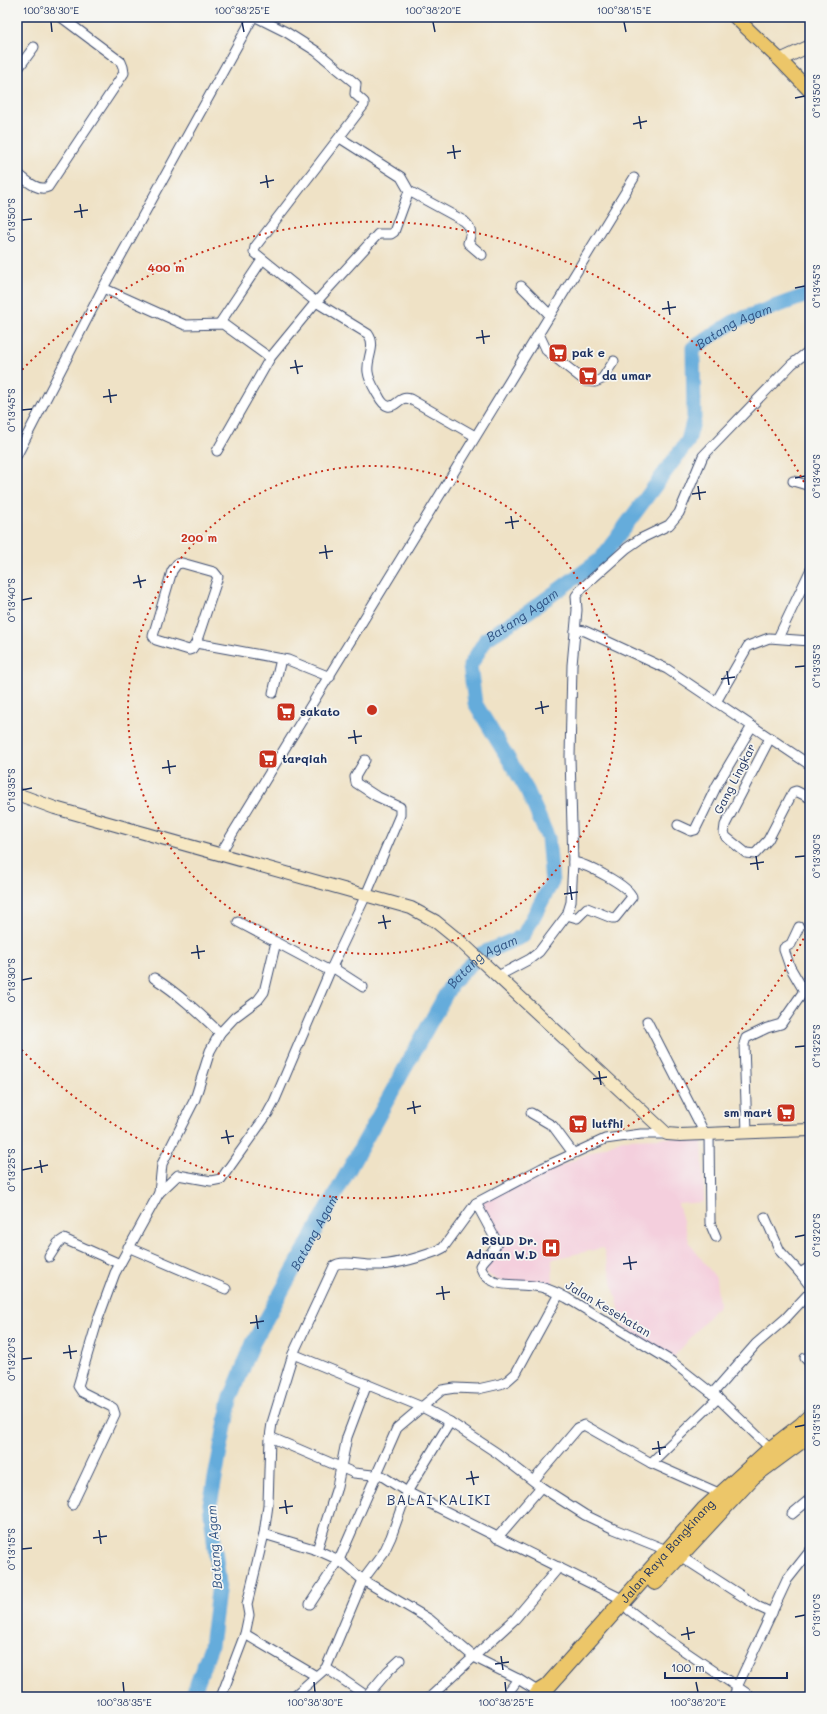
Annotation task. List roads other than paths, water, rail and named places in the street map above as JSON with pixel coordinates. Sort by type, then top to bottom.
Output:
[{"type":"highway","name":"Jalan Raya Bangkinang","points":[[548,1692],[674,1553],[708,1514],[721,1494],[771,1449],[810,1417]]},
{"type":"highway","name":"Jalan Raya Bangkinang","points":[[708,1514],[753,1476],[810,1434]]},
{"type":"main road","points":[[734,17],[780,60],[810,92]]},
{"type":"street","points":[[17,173],[38,187],[48,187],[124,73],[121,62],[61,17]]},
{"type":"street","points":[[17,456],[103,288],[254,17],[286,32],[316,51],[356,84],[354,94],[364,102],[364,105],[340,138],[254,247],[254,252],[262,260],[316,302],[368,334],[372,339],[368,373],[370,381],[381,401],[388,406],[393,406],[401,399],[406,397],[475,436]]},
{"type":"street","points":[[780,60],[810,46]]},
{"type":"street","points":[[17,70],[34,47]]},
{"type":"street","points":[[340,138],[401,177],[409,191],[470,226],[471,230],[468,243],[482,255]]},
{"type":"street","points":[[220,854],[330,677],[475,436],[540,334],[550,315],[634,178]]},
{"type":"street","points":[[217,451],[270,358],[316,302],[378,234],[391,234],[394,232],[409,191]]},
{"type":"street","points":[[220,323],[262,260]]},
{"type":"street","points":[[521,286],[550,315]]},
{"type":"street","points":[[103,288],[185,325],[220,323],[225,325],[270,358]]},
{"type":"street","points":[[540,334],[547,351],[585,381],[594,382],[602,379],[614,361]]},
{"type":"street","points":[[496,974],[530,959],[539,952],[570,916],[572,890],[577,863],[570,757],[572,672],[579,631],[576,596],[582,588],[627,548],[640,539],[669,525],[679,514],[703,456],[792,364],[810,350]]},
{"type":"street","points":[[793,481],[810,486]]},
{"type":"street","points":[[182,563],[214,572],[218,577],[196,643],[192,650],[183,649],[156,640],[153,636],[172,571],[177,564],[182,563]]},
{"type":"street","points":[[778,638],[810,571]]},
{"type":"street","points":[[579,631],[663,667],[810,766]]},
{"type":"street","points":[[716,702],[748,646],[769,638],[810,641]]},
{"type":"street","points":[[196,643],[288,660],[330,677]]},
{"type":"street","points":[[273,693],[281,659]]},
{"type":"street","points":[[678,826],[691,831],[695,830],[717,784],[752,726]]},
{"type":"street","name":"Gang Lingkar","points":[[770,738],[725,825],[724,831],[726,837],[746,853],[755,854],[768,840],[793,792],[796,791],[810,798]]},
{"type":"street","points":[[72,1505],[115,1414],[115,1411],[110,1406],[82,1392],[78,1386],[98,1318],[128,1247],[159,1193],[178,1175],[215,1181],[224,1176],[274,1102],[331,969],[366,895],[400,815],[401,810],[398,806],[369,793],[356,783],[355,777],[364,760]]},
{"type":"street","points":[[17,794],[55,808],[411,908],[435,922],[462,943],[667,1134]]},
{"type":"street","points":[[570,916],[578,918],[583,910],[587,908],[615,918],[632,897],[628,891],[612,880],[577,863]]},
{"type":"street","points":[[238,922],[331,969],[363,987]]},
{"type":"street","points":[[747,1133],[744,1044],[746,1038],[767,1028],[781,1024],[807,989],[790,967],[784,950],[784,948],[790,944],[799,927]]},
{"type":"street","points":[[159,1193],[162,1164],[195,1099],[210,1051],[220,1033],[235,1017],[258,1000],[264,992],[276,942]]},
{"type":"street","points":[[154,978],[188,1002],[220,1033]]},
{"type":"street","points":[[647,1021],[707,1134],[710,1223],[716,1236]]},
{"type":"street","points":[[531,1113],[553,1126],[573,1153]]},
{"type":"street","points":[[221,1697],[245,1631],[249,1615],[247,1604],[267,1535],[272,1423],[293,1354],[334,1266],[343,1263],[378,1265],[387,1264],[437,1251],[443,1248],[476,1203],[573,1153],[605,1139],[641,1134],[680,1135],[810,1130]]},
{"type":"street","name":"Jalan Kesehatan","points":[[476,1203],[497,1242],[495,1249],[484,1259],[480,1266],[482,1273],[488,1280],[500,1284],[535,1286],[559,1294],[671,1361],[715,1396],[771,1449]]},
{"type":"street","points":[[765,1216],[780,1251],[810,1286]]},
{"type":"street","points":[[49,1257],[58,1243],[64,1239],[120,1264]]},
{"type":"street","points":[[128,1247],[226,1289]]},
{"type":"street","points":[[800,1273],[810,1267]]},
{"type":"street","points":[[651,1463],[715,1396],[751,1349],[785,1319],[810,1292]]},
{"type":"street","points":[[310,1604],[339,1560],[397,1428],[442,1390],[455,1388],[478,1389],[500,1384],[512,1378],[559,1294]]},
{"type":"street","points":[[293,1354],[422,1408],[450,1422],[497,1453],[534,1480],[541,1487],[594,1520],[674,1553],[759,1607],[772,1613]]},
{"type":"street","points":[[317,1550],[333,1502],[347,1436],[366,1384]]},
{"type":"street","points":[[293,1697],[326,1668],[363,1580],[384,1552],[391,1537],[407,1492],[450,1422]]},
{"type":"street","points":[[534,1480],[582,1425],[651,1463],[721,1494]]},
{"type":"street","points":[[272,1438],[358,1474],[376,1474],[382,1476],[407,1492],[497,1538],[559,1567],[627,1605],[661,1635],[752,1697]]},
{"type":"street","points":[[497,1538],[541,1487]]},
{"type":"street","points":[[792,1514],[810,1499]]},
{"type":"street","points":[[267,1535],[317,1550],[339,1560],[363,1580],[429,1619],[474,1657],[548,1692]]},
{"type":"street","points":[[734,1697],[737,1687],[787,1580],[810,1551]]},
{"type":"street","points":[[430,1697],[515,1619],[559,1567]]},
{"type":"street","points":[[245,1631],[316,1676]]},
{"type":"street","points":[[326,1668],[368,1697],[388,1671],[400,1660]]},
{"type":"street","points":[[504,1697],[518,1679]]},
{"type":"waterway","name":"Batang Agam","points":[[192,1697],[211,1646],[219,1584],[210,1504],[230,1400],[253,1343],[452,983],[481,954],[523,936],[552,882],[548,838],[527,790],[475,703],[470,666],[486,639],[528,612],[601,559],[688,441],[694,418],[693,348],[735,321],[810,294]]},
{"type":"place","name":"pak e","points":[[558,353]]},
{"type":"place","name":"da umar","points":[[588,376]]},
{"type":"place","name":"sakato","points":[[286,712]]},
{"type":"place","name":"tarqiah","points":[[268,759]]},
{"type":"place","name":"sm mart","points":[[786,1113]]},
{"type":"place","name":"lutfhi","points":[[578,1124]]},
{"type":"place","name":"RSUD Dr. Adnaan W.D","points":[[551,1248]]},
{"type":"district","name":"BALAI KALIKI","points":[[439,1500]]}]
